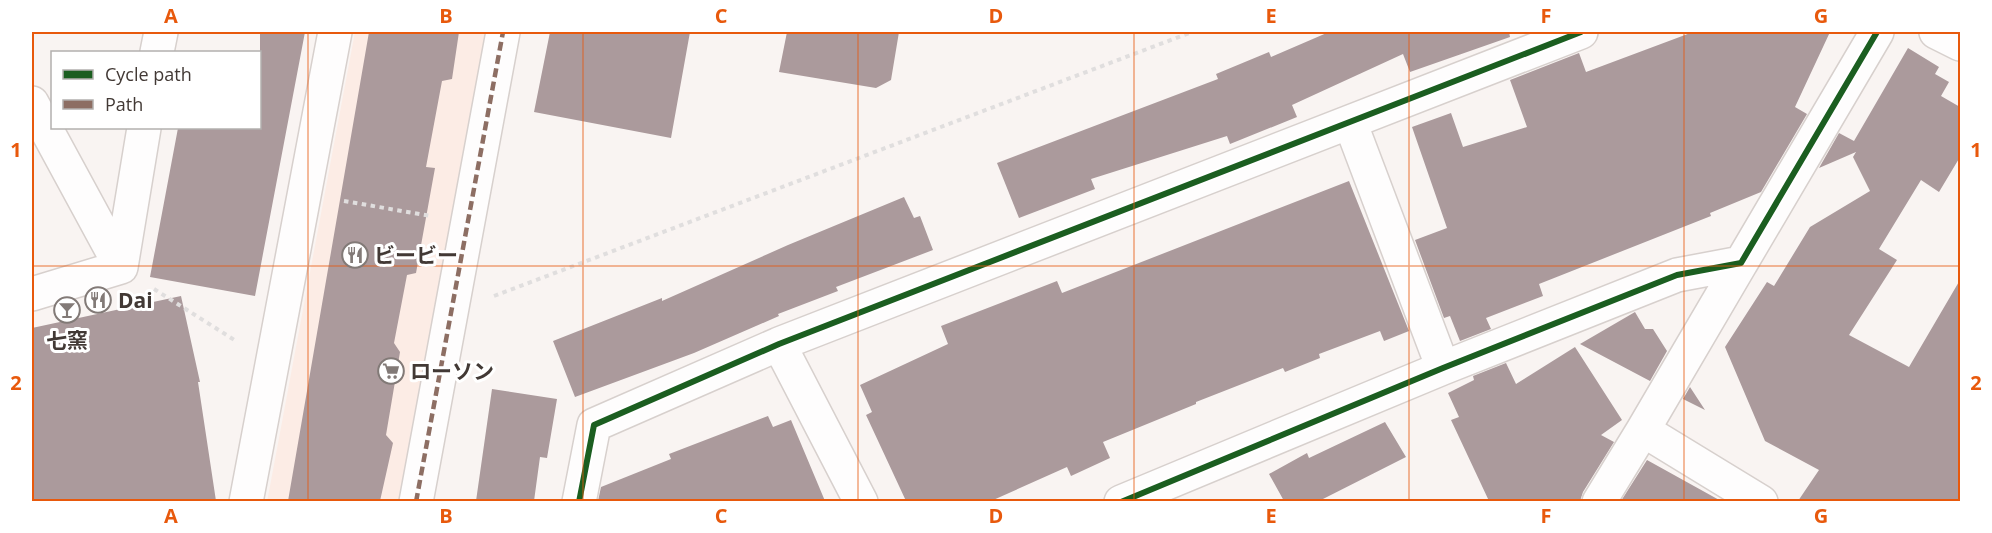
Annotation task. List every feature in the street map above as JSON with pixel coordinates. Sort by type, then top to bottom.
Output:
[{"type":"street","points":[[157,51],[160,32]]},
{"type":"street","points":[[246,501],[335,32]]},
{"type":"street","points":[[416,501],[503,32]]},
{"type":"street","points":[[579,501],[594,425],[779,344],[1581,32]]},
{"type":"street","points":[[1599,501],[1644,430],[1877,32]]},
{"type":"street","points":[[1936,32],[1960,44]]},
{"type":"street","points":[[32,103],[121,267]]},
{"type":"street","points":[[1350,122],[1443,368]]},
{"type":"street","points":[[121,267],[144,129]]},
{"type":"street","points":[[1120,501],[1160,495],[1443,368],[1677,276],[1741,262]]},
{"type":"street","points":[[32,294],[121,267]]},
{"type":"street","points":[[779,344],[861,501]]},
{"type":"street","points":[[1644,430],[1761,501]]},
{"type":"path","points":[[451,312],[1192,32]]},
{"type":"path","points":[[348,201],[411,213]]},
{"type":"path","points":[[121,267],[245,347]]},
{"type":"shaded area","points":[[355,32],[513,32],[428,501],[267,502]]},
{"type":"building","points":[[260,32],[305,32],[255,296],[150,277],[178,129],[261,129]]},
{"type":"building","points":[[369,32],[459,32],[452,79],[442,81],[426,167],[435,168],[416,273],[407,275],[394,343],[400,352],[386,435],[393,443],[380,501],[288,501]]},
{"type":"building","points":[[550,32],[690,32],[671,138],[534,112]]},
{"type":"building","points":[[787,32],[899,32],[891,80],[876,88],[779,72]]},
{"type":"building","points":[[1329,32],[1509,32],[1510,37],[1410,72],[1403,54],[1292,105],[1297,117],[1230,144],[1227,136],[1091,179],[1095,189],[1019,218],[997,163],[1218,79],[1216,74],[1269,52],[1271,57]]},
{"type":"building","points":[[1693,32],[1830,32],[1795,107],[1807,114],[1761,192],[1710,213],[1711,216],[1539,284],[1543,296],[1486,318],[1491,329],[1460,341],[1450,316],[1444,318],[1415,240],[1447,228],[1412,127],[1451,113],[1463,147],[1527,127],[1510,80],[1579,53],[1586,72]]},
{"type":"building","points":[[1908,48],[1939,67],[1935,74],[1949,82],[1941,96],[1960,107],[1960,157],[1939,192],[1921,180],[1879,249],[1897,260],[1849,335],[1909,367],[1960,280],[1960,501],[1798,501],[1819,470],[1765,441],[1725,347],[1767,282],[1774,286],[1810,227],[1870,191],[1853,157],[1856,152],[1819,168],[1839,133],[1854,141]]},
{"type":"building","points":[[1349,181],[1409,331],[1384,341],[1380,331],[1319,354],[1320,358],[1285,372],[1283,368],[1196,402],[1196,404],[1103,442],[1110,458],[1071,476],[1067,467],[991,501],[906,501],[866,415],[872,412],[860,385],[948,344],[941,326],[1057,281],[1062,293]]},
{"type":"building","points":[[904,197],[914,218],[920,216],[933,250],[836,287],[838,291],[778,314],[779,316],[694,353],[575,397],[553,341],[662,298],[662,301]]},
{"type":"building","points":[[181,296],[200,382],[198,382],[216,501],[32,501],[32,328]]},
{"type":"building","points":[[1635,312],[1645,329],[1653,329],[1667,351],[1650,381],[1580,344]]},
{"type":"building","points":[[1575,347],[1622,420],[1601,435],[1614,442],[1583,492],[1580,501],[1489,501],[1451,420],[1459,417],[1448,393],[1474,380],[1473,376],[1506,363],[1516,384]]},
{"type":"building","points":[[1690,387],[1705,410],[1683,399]]},
{"type":"building","points":[[492,389],[557,399],[547,458],[540,457],[534,501],[476,501]]},
{"type":"building","points":[[768,416],[773,427],[791,420],[825,501],[598,501],[601,487],[671,459],[669,454]]},
{"type":"building","points":[[1385,422],[1406,457],[1319,501],[1284,501],[1269,474],[1307,453],[1309,458]]},
{"type":"building","points":[[1647,460],[1721,501],[1621,501]]},
{"type":"marked path","points":[[416,502],[503,32]]},
{"type":"cycle path","points":[[579,502],[594,425],[779,344],[1581,32]]},
{"type":"cycle path","points":[[1121,502],[1443,368],[1677,275],[1741,263],[1877,32]]},
{"type":"place","name":"ビービー","points":[[355,255]]},
{"type":"place","name":"Dai","points":[[98,300]]},
{"type":"place","name":"七窯","points":[[67,310]]},
{"type":"place","name":"ローソン","points":[[391,371]]}]
